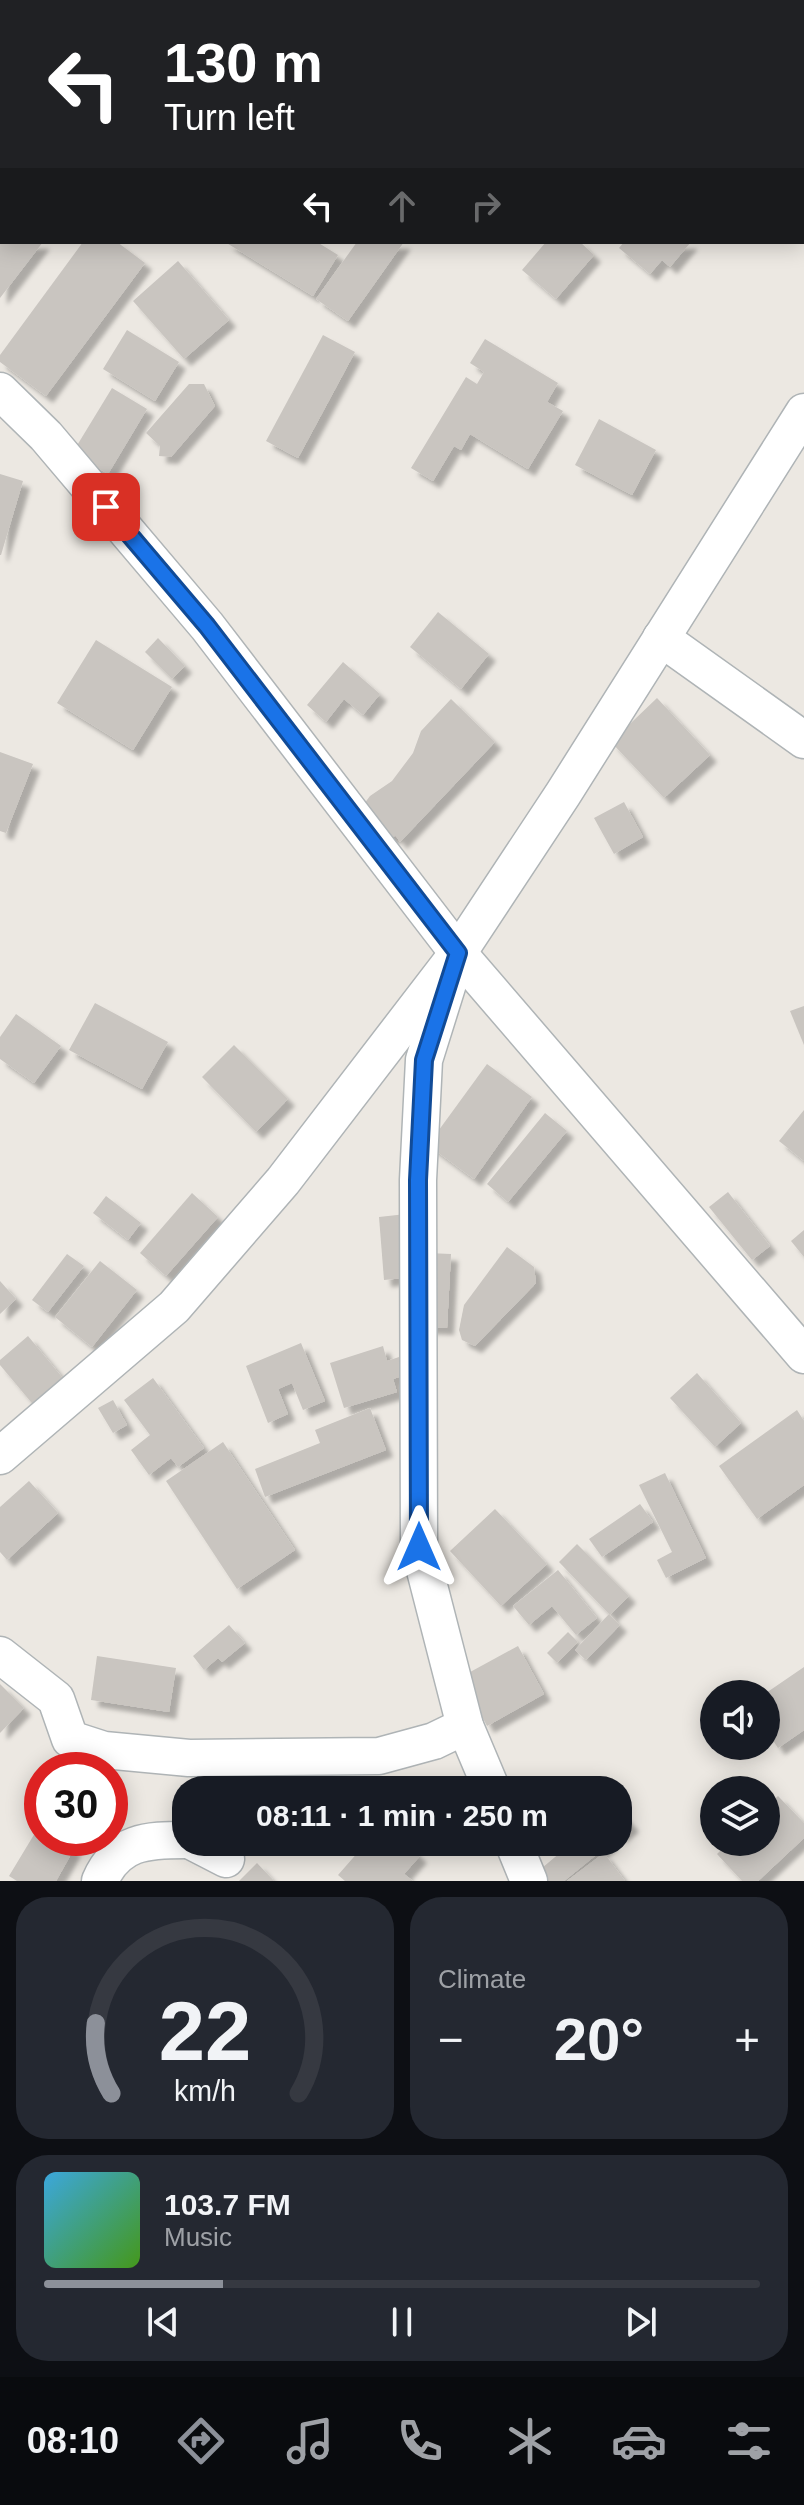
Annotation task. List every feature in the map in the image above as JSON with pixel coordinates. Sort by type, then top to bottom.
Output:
[{"type":"street","points":[[0,391],[46,436],[207,626],[458,953],[804,1355]]},
{"type":"street","points":[[0,1456],[174,1307],[283,1181],[458,953],[804,412]]},
{"type":"street","points":[[661,638],[804,740]]},
{"type":"street","points":[[458,953],[424,1060],[418,1180],[419,1547],[465,1726],[486,1776]]},
{"type":"street","points":[[0,1655],[56,1699],[70,1739],[104,1750],[189,1758],[379,1756],[434,1741],[465,1726]]},
{"type":"street","points":[[100,1881],[106,1866],[132,1844],[172,1841]]},
{"type":"street","points":[[220,1856],[226,1859]]},
{"type":"street","points":[[519,1856],[529,1881]]},
{"type":"building","points":[[0,244],[41,244],[0,298]]},
{"type":"building","points":[[82,244],[120,244],[145,263],[46,396],[0,362],[0,355]]},
{"type":"building","points":[[228,244],[320,244],[338,255],[313,296]]},
{"type":"building","points":[[356,244],[403,244],[348,321],[316,299]]},
{"type":"building","points":[[544,244],[582,244],[594,255],[556,299],[522,270]]},
{"type":"building","points":[[622,244],[689,244],[670,267],[662,260],[650,274],[619,248]]},
{"type":"building","points":[[178,261],[229,320],[184,359],[133,301]]},
{"type":"building","points":[[127,330],[179,362],[155,401],[103,369]]},
{"type":"building","points":[[323,335],[355,352],[298,458],[266,441]]},
{"type":"building","points":[[485,339],[558,383],[547,402],[563,411],[528,469],[470,434],[461,450],[454,446],[433,481],[411,468],[466,377],[477,384],[484,372],[470,363]]},
{"type":"building","points":[[189,384],[204,384],[215,406],[171,457],[159,456],[160,446],[146,433]]},
{"type":"building","points":[[112,388],[147,409],[108,474],[73,452]]},
{"type":"building","points":[[599,419],[656,450],[632,495],[575,465]]},
{"type":"building","points":[[0,474],[23,481],[1,555],[0,555]]},
{"type":"building","points":[[438,612],[489,654],[461,689],[410,647]]},
{"type":"building","points":[[158,638],[185,666],[172,679],[145,652]]},
{"type":"building","points":[[96,640],[172,687],[133,750],[57,703]]},
{"type":"building","points":[[343,662],[380,694],[363,715],[344,699],[326,722],[307,705]]},
{"type":"building","points":[[657,698],[710,755],[664,798],[611,742]]},
{"type":"building","points":[[451,699],[495,742],[400,842],[396,836],[382,837],[358,812],[370,796],[392,781],[413,753],[421,731]]},
{"type":"building","points":[[0,752],[33,764],[6,833],[0,831]]},
{"type":"building","points":[[624,802],[643,837],[614,854],[594,818]]},
{"type":"building","points":[[95,1003],[168,1042],[142,1089],[69,1050]]},
{"type":"building","points":[[804,1006],[804,1045],[790,1011]]},
{"type":"building","points":[[16,1014],[61,1046],[34,1083],[0,1059],[0,1037]]},
{"type":"building","points":[[234,1045],[288,1099],[256,1132],[202,1077]]},
{"type":"building","points":[[487,1064],[532,1097],[474,1179],[428,1145]]},
{"type":"building","points":[[804,1110],[804,1161],[779,1141]]},
{"type":"building","points":[[545,1113],[567,1131],[508,1202],[487,1184]]},
{"type":"building","points":[[728,1192],[770,1246],[752,1260],[709,1207]]},
{"type":"building","points":[[192,1193],[218,1217],[166,1276],[140,1253]]},
{"type":"building","points":[[106,1196],[141,1223],[128,1240],[93,1213]]},
{"type":"building","points":[[406,1214],[413,1277],[384,1280],[379,1217]]},
{"type":"building","points":[[804,1230],[804,1257],[791,1241]]},
{"type":"building","points":[[507,1247],[534,1267],[536,1283],[475,1346],[462,1340],[459,1330],[464,1305]]},
{"type":"building","points":[[428,1253],[451,1254],[447,1328],[424,1327]]},
{"type":"building","points":[[67,1254],[84,1266],[48,1312],[32,1300]]},
{"type":"building","points":[[100,1261],[137,1290],[92,1347],[55,1317]]},
{"type":"building","points":[[0,1281],[16,1299],[0,1314]]},
{"type":"building","points":[[28,1336],[66,1382],[36,1408],[0,1365],[0,1360]]},
{"type":"building","points":[[301,1343],[325,1401],[303,1410],[292,1383],[278,1389],[288,1414],[268,1423],[246,1366]]},
{"type":"building","points":[[383,1346],[387,1361],[399,1357],[405,1375],[393,1379],[397,1392],[344,1408],[330,1363]]},
{"type":"building","points":[[697,1373],[741,1423],[715,1447],[670,1398]]},
{"type":"building","points":[[153,1378],[204,1448],[178,1467],[171,1458],[149,1475],[131,1450],[150,1435],[124,1400]]},
{"type":"building","points":[[113,1400],[127,1425],[113,1433],[98,1408]]},
{"type":"building","points":[[370,1408],[386,1450],[265,1497],[255,1469],[320,1443],[315,1430]]},
{"type":"building","points":[[797,1410],[804,1421],[804,1485],[757,1519],[719,1466]]},
{"type":"building","points":[[223,1442],[295,1550],[237,1589],[166,1481]]},
{"type":"building","points":[[665,1473],[706,1558],[666,1578],[657,1560],[672,1552],[639,1485]]},
{"type":"building","points":[[29,1481],[58,1513],[7,1560],[0,1552],[0,1507]]},
{"type":"building","points":[[640,1504],[653,1522],[602,1557],[589,1539]]},
{"type":"building","points":[[495,1509],[547,1564],[501,1606],[450,1551]]},
{"type":"building","points":[[577,1544],[629,1596],[610,1615],[559,1562]]},
{"type":"building","points":[[558,1570],[597,1618],[576,1635],[552,1606],[529,1625],[513,1606]]},
{"type":"building","points":[[609,1614],[620,1625],[586,1660],[575,1650]]},
{"type":"building","points":[[229,1625],[245,1643],[222,1662],[218,1658],[204,1670],[193,1656]]},
{"type":"building","points":[[568,1632],[578,1642],[557,1663],[547,1653]]},
{"type":"building","points":[[518,1646],[544,1694],[487,1726],[461,1677]]},
{"type":"building","points":[[97,1656],[176,1668],[169,1712],[91,1700]]},
{"type":"building","points":[[804,1667],[804,1730],[780,1747],[780,1683]]},
{"type":"building","points":[[0,1684],[24,1708],[0,1733]]},
{"type":"building","points":[[780,1798],[804,1823],[804,1838],[758,1881],[742,1881],[719,1856],[780,1856]]},
{"type":"building","points":[[24,1851],[24,1856],[70,1856],[56,1881],[17,1881],[9,1876]]},
{"type":"building","points":[[355,1856],[420,1856],[404,1874],[413,1881],[345,1881],[338,1875]]},
{"type":"building","points":[[556,1856],[595,1856],[564,1881],[532,1881],[530,1878]]},
{"type":"building","points":[[600,1856],[606,1856],[625,1881],[567,1881]]},
{"type":"building","points":[[257,1863],[274,1881],[239,1881]]},
{"type":"route","points":[[106,507],[207,626],[458,953],[424,1060],[418,1180],[419,1547]]}]
